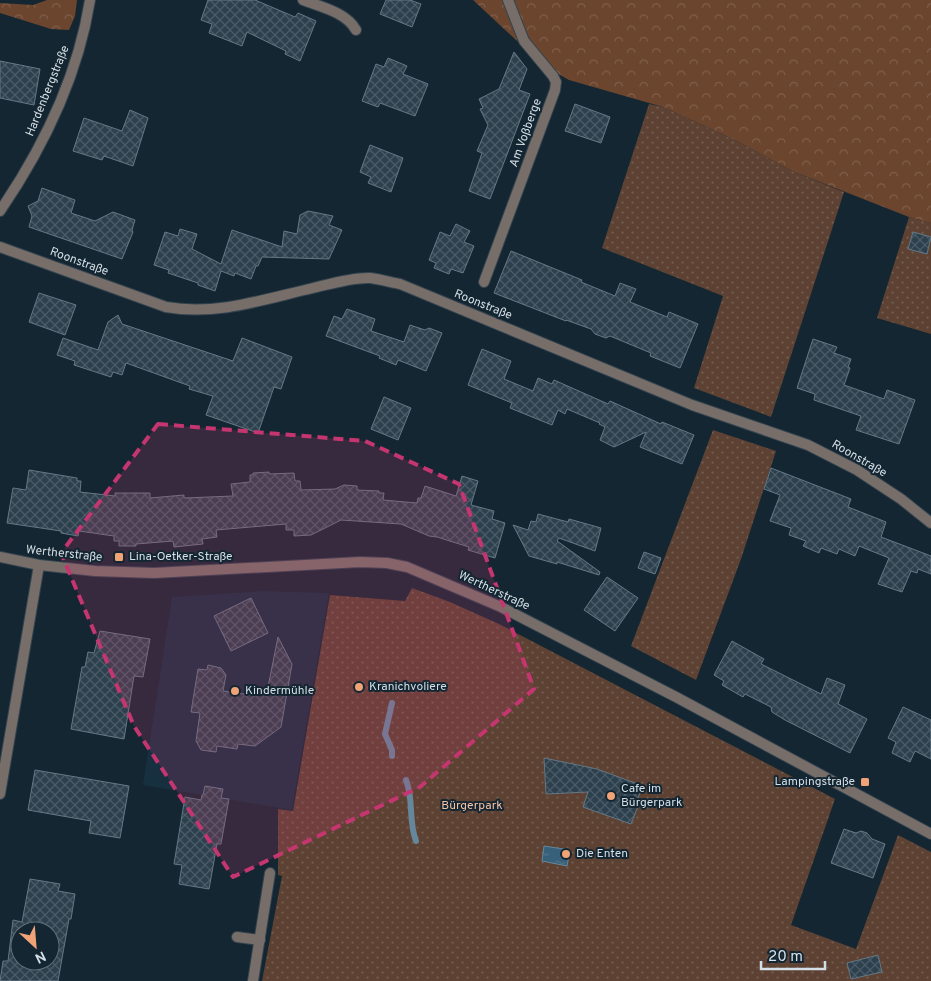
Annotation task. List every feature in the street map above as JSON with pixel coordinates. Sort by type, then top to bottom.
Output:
[{"type":"street","name":"Hardenbergstraße","points":[[0,211],[42,143],[59,105],[82,41],[90,0]]},
{"type":"street","points":[[302,0],[344,16],[352,22],[356,30]]},
{"type":"street","name":"Am Voßberge","points":[[484,282],[555,90],[556,82],[524,41],[508,0]]},
{"type":"street","name":"Roonstraße","points":[[0,247],[166,307],[182,310],[201,311],[233,307],[333,283],[369,278],[400,284],[692,404],[808,445],[857,470],[901,499],[931,523]]},
{"type":"street","name":"Wertherstraße","points":[[0,557],[39,565],[95,571],[154,573],[360,562],[387,563],[408,567],[501,607],[685,702],[931,834]]},
{"type":"street","points":[[0,794],[39,565]]},
{"type":"street","points":[[253,981],[270,873]]},
{"type":"street","points":[[237,937],[260,940]]},
{"type":"highlighted area","points":[[158,424],[365,441],[459,484],[534,689],[420,787],[233,877],[134,726],[61,553]]},
{"type":"shaded area","name":"Kindermühle","points":[[263,591],[329,593],[292,810],[143,785],[172,597]]},
{"type":"green space","points":[[47,0],[77,0],[75,16],[69,30],[51,29],[0,13],[0,3],[33,5]]},
{"type":"green space","points":[[473,0],[931,0],[931,223],[909,217],[792,171],[737,141],[663,107],[569,80],[544,66]]},
{"type":"green space","points":[[649,104],[663,107],[737,141],[792,171],[844,192],[771,417],[694,388],[723,296],[602,248]]},
{"type":"green space","points":[[909,217],[931,223],[931,334],[877,318]]},
{"type":"green space","points":[[713,430],[776,451],[741,559],[696,680],[631,646]]},
{"type":"green space","name":"Bürgerpark","points":[[412,588],[450,602],[499,624],[835,799],[791,925],[856,949],[898,835],[931,852],[931,981],[262,981],[282,876],[278,875],[278,809],[293,811],[330,595],[405,601]]},
{"type":"water","points":[[544,846],[570,850],[567,866],[542,861]]},
{"type":"building","points":[[208,0],[255,0],[295,17],[298,13],[316,21],[300,61],[285,54],[286,51],[247,32],[242,46],[209,33],[212,24],[201,20]]},
{"type":"building","points":[[386,0],[410,0],[421,4],[412,27],[380,14]]},
{"type":"building","points":[[514,52],[527,69],[519,90],[530,94],[490,199],[469,191],[482,153],[477,151],[488,125],[480,109],[483,108],[479,99],[499,89]]},
{"type":"building","points":[[388,58],[407,66],[403,74],[428,84],[415,116],[380,103],[378,107],[362,101],[376,64],[384,67]]},
{"type":"building","points":[[0,61],[40,69],[34,105],[0,98]]},
{"type":"building","points":[[575,104],[610,117],[601,143],[565,131]]},
{"type":"building","points":[[130,110],[148,118],[133,166],[104,156],[102,160],[73,151],[84,118],[122,131]]},
{"type":"building","points":[[370,145],[403,158],[391,192],[368,183],[371,177],[360,172]]},
{"type":"building","points":[[42,188],[75,200],[71,213],[95,221],[113,212],[135,220],[133,232],[122,259],[29,227],[32,216],[28,206],[38,201]]},
{"type":"building","points":[[308,211],[333,216],[329,225],[342,230],[329,259],[262,257],[251,279],[235,273],[234,276],[221,271],[215,291],[168,273],[169,270],[154,265],[165,232],[178,236],[180,229],[197,234],[192,249],[221,264],[232,230],[282,247],[284,231],[297,234],[300,215]]},
{"type":"building","points":[[456,224],[470,231],[464,242],[474,246],[463,273],[451,269],[449,274],[434,268],[436,263],[429,260],[440,232],[450,236]]},
{"type":"building","points":[[913,232],[931,237],[927,254],[908,249]]},
{"type":"building","points":[[511,251],[582,280],[581,282],[615,296],[620,283],[636,289],[630,302],[667,317],[669,312],[698,324],[680,368],[650,356],[651,353],[610,336],[606,338],[595,334],[591,329],[494,293]]},
{"type":"building","points":[[39,293],[76,305],[65,335],[29,322]]},
{"type":"building","points":[[347,309],[375,319],[371,331],[404,342],[410,325],[425,330],[429,328],[442,333],[426,371],[398,360],[396,365],[379,358],[380,356],[326,336],[334,316],[342,319]]},
{"type":"building","points":[[118,315],[122,324],[233,361],[242,338],[292,357],[281,389],[274,387],[258,433],[206,415],[213,396],[189,389],[190,386],[126,363],[122,375],[113,372],[111,377],[74,365],[75,361],[57,355],[63,338],[98,350],[108,322]]},
{"type":"building","points":[[813,339],[837,347],[834,353],[851,359],[844,385],[884,399],[887,390],[915,400],[899,444],[856,430],[861,416],[814,400],[815,394],[797,388]]},
{"type":"building","points":[[482,349],[511,361],[504,379],[533,391],[538,378],[552,384],[554,380],[608,404],[610,401],[661,424],[662,422],[694,435],[682,464],[640,447],[646,432],[614,447],[600,440],[605,427],[600,423],[567,409],[565,414],[558,410],[552,425],[510,408],[512,403],[468,385]]},
{"type":"building","points":[[384,397],[411,408],[398,440],[371,429]]},
{"type":"building","points":[[771,468],[851,499],[848,507],[886,522],[881,537],[931,556],[931,574],[918,569],[917,573],[911,571],[902,592],[878,584],[889,558],[859,546],[855,556],[839,549],[837,554],[821,548],[819,553],[803,546],[806,541],[789,535],[791,528],[770,521],[780,495],[764,489]]},
{"type":"building","points":[[29,470],[77,478],[77,481],[81,481],[80,492],[115,496],[115,493],[150,493],[150,498],[184,495],[184,498],[233,496],[231,484],[250,482],[250,475],[253,475],[253,473],[294,473],[295,481],[300,481],[301,490],[335,489],[344,485],[357,486],[357,490],[384,493],[383,500],[417,503],[425,486],[456,496],[462,476],[478,481],[471,505],[494,511],[492,519],[505,523],[495,558],[468,550],[469,547],[429,536],[401,524],[341,520],[311,535],[294,536],[294,530],[286,530],[286,524],[216,530],[217,537],[202,539],[203,544],[174,547],[173,541],[136,544],[136,546],[119,546],[119,541],[114,541],[114,536],[79,531],[78,536],[61,533],[61,531],[7,523],[13,488],[26,490]]},
{"type":"building","points":[[538,514],[568,522],[569,519],[601,528],[595,551],[559,538],[557,541],[600,572],[599,575],[557,562],[557,564],[529,556],[513,525],[528,530],[531,521],[536,522]]},
{"type":"building","points":[[644,552],[661,558],[655,574],[638,568]]},
{"type":"building","points":[[607,577],[638,598],[615,631],[584,610]]},
{"type":"building","points":[[251,598],[268,633],[231,651],[214,616]]},
{"type":"building","points":[[100,631],[150,639],[143,677],[134,676],[124,739],[71,729],[82,667],[85,667],[88,652],[94,653]]},
{"type":"building","points":[[278,637],[292,664],[281,727],[255,746],[238,744],[237,749],[217,746],[216,752],[201,750],[196,741],[200,713],[191,712],[198,669],[207,670],[208,665],[221,668],[226,675],[223,691],[251,695],[268,687]]},
{"type":"building","points":[[732,641],[764,659],[761,664],[821,694],[827,678],[845,685],[838,704],[867,719],[850,753],[785,720],[772,712],[771,707],[745,694],[743,697],[722,685],[724,681],[714,675]]},
{"type":"building","points":[[903,707],[931,720],[931,759],[915,751],[910,762],[892,753],[896,742],[888,738]]},
{"type":"building","points":[[544,758],[597,769],[643,786],[637,800],[640,801],[631,824],[583,807],[588,792],[546,794]]},
{"type":"building","points":[[35,770],[129,786],[120,838],[89,833],[91,821],[28,810]]},
{"type":"building","points":[[205,786],[223,789],[221,798],[229,799],[221,844],[217,844],[209,889],[179,884],[182,865],[174,864],[185,797],[201,800]]},
{"type":"building","points":[[844,829],[856,833],[861,831],[867,833],[872,839],[885,844],[873,878],[831,863]]},
{"type":"building","points":[[30,879],[60,884],[58,891],[75,894],[71,919],[69,919],[60,970],[60,921],[22,921]]},
{"type":"building","points":[[10,945],[10,971],[60,971],[58,981],[0,981],[3,961],[8,961]]},
{"type":"building","points":[[878,955],[882,972],[851,979],[847,963]]},
{"type":"waterway","points":[[392,703],[385,734],[392,750],[392,756]]},
{"type":"waterway","points":[[406,780],[410,795],[412,826],[416,841]]},
{"type":"place","name":"Lina-Oetker-Straße","points":[[119,557]]},
{"type":"place","name":"Kranichvoliere","points":[[359,687]]},
{"type":"place","name":"Kindermühle","points":[[235,691]]},
{"type":"place","name":"Lampingstraße","points":[[865,782]]},
{"type":"place","name":"Cafe im Bürgerpark","points":[[611,796]]},
{"type":"place","name":"Die Enten","points":[[566,854]]}]
